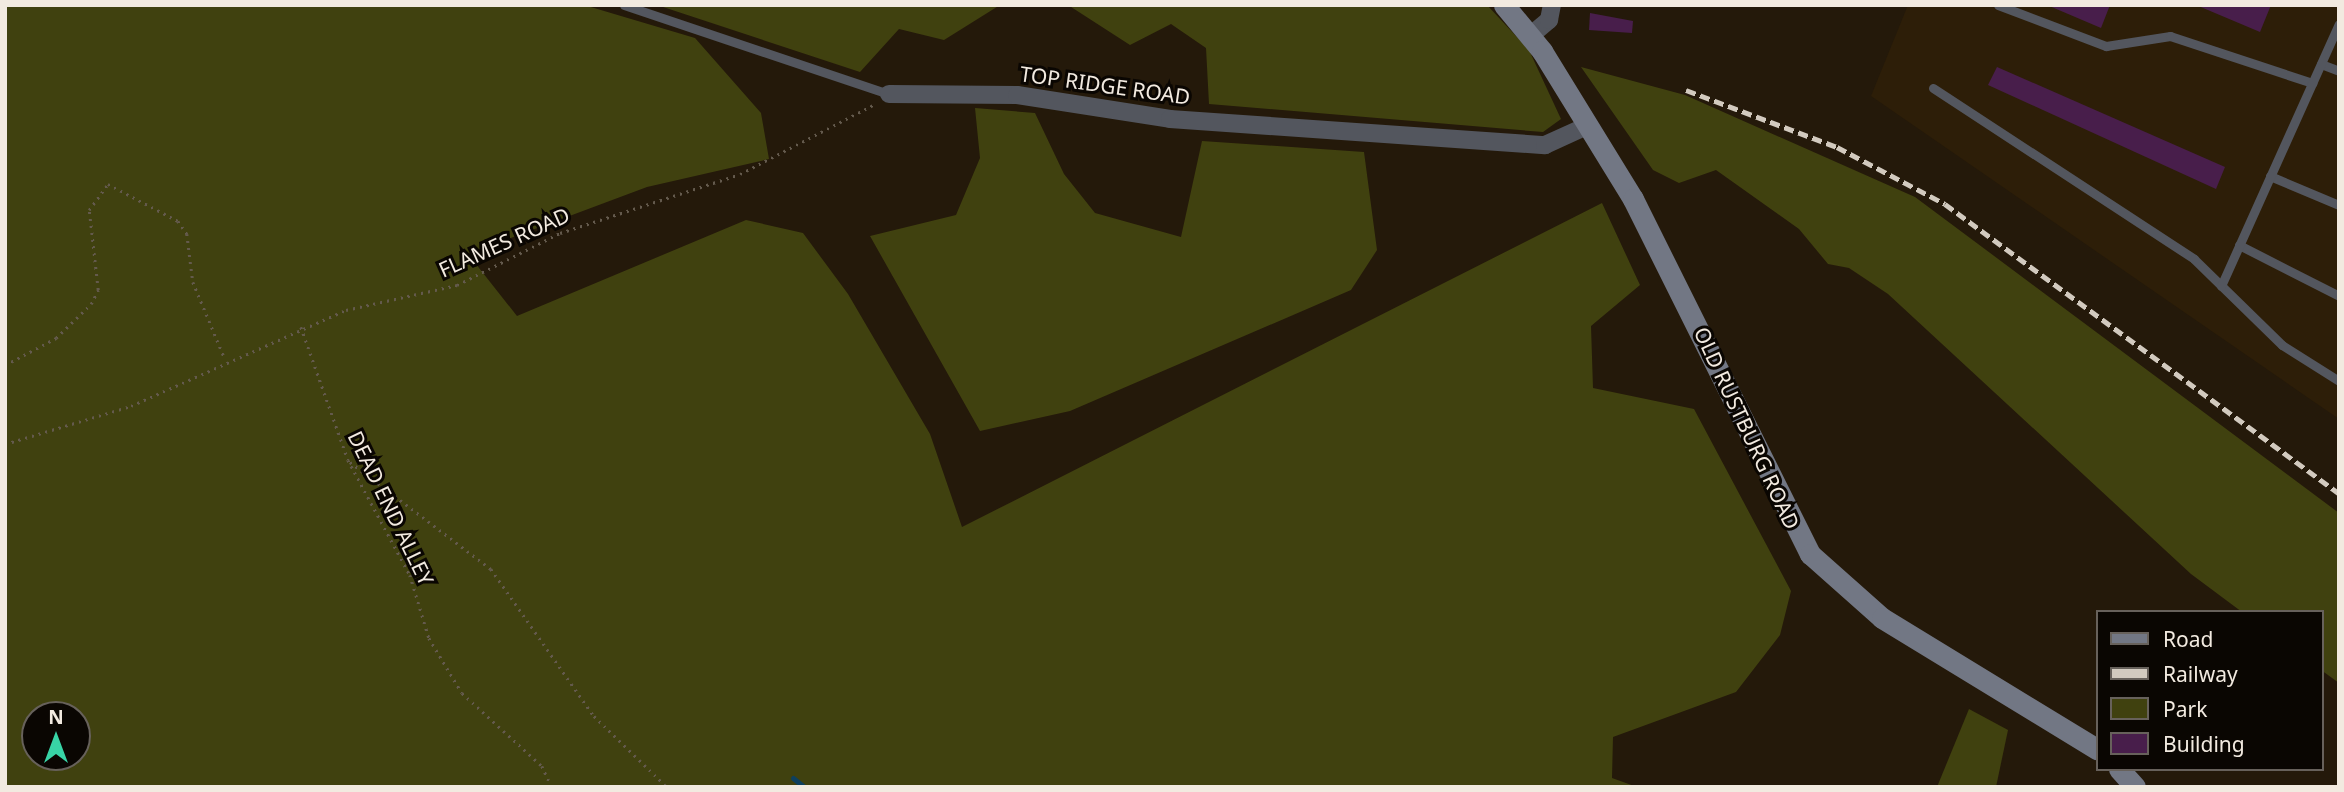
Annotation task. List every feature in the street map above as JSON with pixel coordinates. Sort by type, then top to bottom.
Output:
[{"type":"street","name":"OLD RUSTBURG ROAD","points":[[1504,5],[1530,36],[1589,125],[1671,270],[1784,514],[1810,554],[1882,618],[2096,748]]},
{"type":"street","points":[[1530,36],[1549,20],[1552,5]]},
{"type":"street","name":"TOP RIDGE ROAD","points":[[889,93],[1017,95],[1170,119],[1545,145],[1589,125]]},
{"type":"street","points":[[2121,771],[2135,787]]},
{"type":"lane","name":"TOP RIDGE ROAD","points":[[624,5],[889,93]]},
{"type":"lane","points":[[1998,5],[2106,46],[2170,36],[2312,83]]},
{"type":"lane","points":[[2221,286],[2339,24]]},
{"type":"lane","points":[[2321,64],[2339,71]]},
{"type":"lane","points":[[1933,88],[2194,259],[2282,345],[2339,381]]},
{"type":"lane","points":[[2270,176],[2339,205]]},
{"type":"lane","points":[[2239,245],[2339,296]]},
{"type":"path","name":"FLAMES ROAD","points":[[5,444],[131,406],[225,360],[345,310],[457,285],[560,233],[740,174],[889,93]]},
{"type":"path","points":[[5,365],[56,338],[91,304],[98,290],[89,209],[108,184],[178,221],[187,234],[193,282],[225,360]]},
{"type":"path","name":"DEAD END ALLEY","points":[[302,327],[348,460],[410,575],[429,638],[463,693],[542,766],[552,787]]},
{"type":"path","points":[[348,460],[491,569],[594,716],[667,787]]},
{"type":"shaded area","points":[[1908,5],[2339,5],[2339,419],[1871,96]]},
{"type":"green space","points":[[5,5],[584,5],[695,38],[761,113],[769,159],[647,187],[468,254],[517,316],[746,220],[803,233],[848,294],[930,434],[962,527],[1602,203],[1640,285],[1591,326],[1593,388],[1694,409],[1791,591],[1780,635],[1736,692],[1613,737],[1612,778],[1637,787],[5,787]]},
{"type":"green space","points":[[657,5],[1000,5],[944,40],[899,29],[860,72]]},
{"type":"green space","points":[[1068,5],[1487,5],[1529,50],[1561,119],[1543,132],[1209,104],[1206,48],[1171,24],[1130,45]]},
{"type":"green space","points":[[1581,67],[1685,95],[1915,197],[2339,513],[2339,683],[2323,671],[2323,610],[2239,610],[2191,574],[1888,294],[1849,268],[1828,264],[1799,229],[1716,170],[1679,183],[1653,170]]},
{"type":"green space","points":[[975,108],[1035,113],[1064,174],[1095,213],[1181,237],[1202,141],[1364,152],[1377,250],[1351,290],[1070,411],[980,431],[870,236],[956,215],[980,158]]},
{"type":"green space","points":[[1969,709],[2008,730],[1996,787],[1937,787]]},
{"type":"building","points":[[2047,5],[2110,5],[2101,28]]},
{"type":"building","points":[[2196,5],[2271,5],[2260,32]]},
{"type":"building","points":[[1590,13],[1633,21],[1632,33],[1589,30]]},
{"type":"building","points":[[1997,67],[2225,167],[2216,189],[1988,85]]},
{"type":"waterway","points":[[793,778],[804,787]]},
{"type":"railway","points":[[1686,90],[1837,147],[1945,204],[2339,493]]}]
